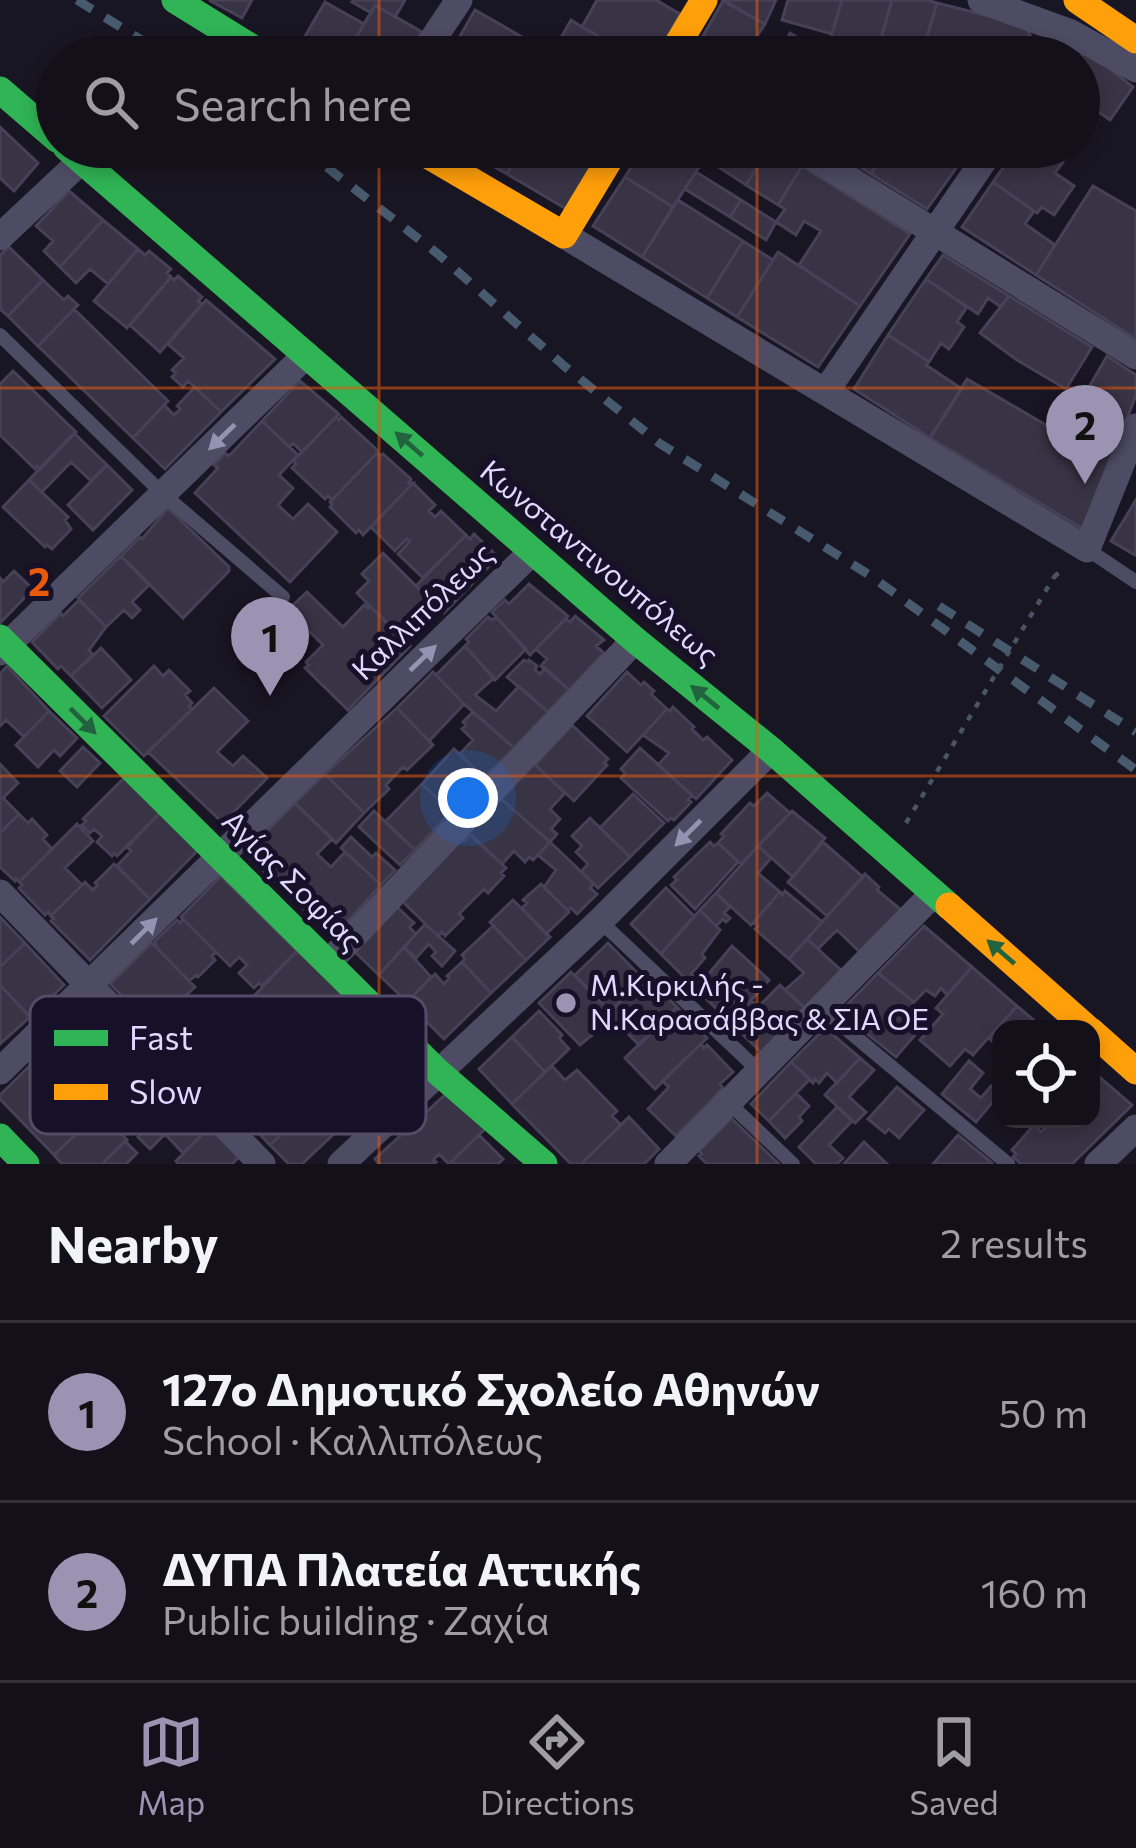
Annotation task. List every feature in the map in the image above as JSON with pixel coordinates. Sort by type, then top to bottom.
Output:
[{"type":"street","points":[[175,0],[233,36]]},
{"type":"street","points":[[435,36],[459,0]]},
{"type":"street","points":[[683,36],[704,0]]},
{"type":"street","points":[[981,0],[1076,36]]},
{"type":"street","points":[[1069,36],[1082,4],[1136,40]]},
{"type":"street","points":[[1100,49],[1136,69]]},
{"type":"street","points":[[0,90],[36,121]]},
{"type":"street","points":[[0,237],[62,168]]},
{"type":"street","name":"Κωνσταντινουπόλεως","points":[[90,168],[532,552],[771,750],[1079,1020]]},
{"type":"street","points":[[450,168],[826,391],[1076,558],[1136,427]]},
{"type":"street","points":[[564,235],[604,168]]},
{"type":"street","points":[[830,168],[1136,356]]},
{"type":"street","points":[[826,391],[979,168]]},
{"type":"street","points":[[2,645],[306,355]]},
{"type":"street","name":"Καλλιπόλεως","points":[[77,996],[532,552]]},
{"type":"street","points":[[328,963],[635,640]]},
{"type":"street","name":"Αγίας Σοφίας","points":[[2,645],[361,996]]},
{"type":"street","points":[[426,1083],[600,921],[771,750]]},
{"type":"street","points":[[0,893],[99,996]]},
{"type":"street","points":[[668,1164],[934,893]]},
{"type":"street","name":"Κωνσταντινουπόλεως","points":[[1100,1039],[1136,1071]]},
{"type":"street","name":"Καλλιπόλεως","points":[[0,1071],[30,1042]]},
{"type":"street","name":"Αγίας Σοφίας","points":[[426,1060],[544,1164]]},
{"type":"street","points":[[1098,1164],[1136,1128]]},
{"type":"street","points":[[233,1134],[262,1164]]},
{"type":"street","points":[[341,1164],[373,1134]]},
{"type":"street","points":[[0,1137],[26,1164]]},
{"type":"lane","points":[[0,335],[163,494],[283,597]]},
{"type":"lane","points":[[1076,558],[1136,582]]},
{"type":"lane","points":[[600,921],[759,1071]]},
{"type":"lane","points":[[821,1008],[1008,1164]]},
{"type":"lane","points":[[728,1102],[793,1164]]},
{"type":"path","points":[[906,823],[1054,577],[1076,558]]},
{"type":"building","points":[[209,0],[252,0],[242,18]]},
{"type":"building","points":[[354,0],[405,0],[395,17],[375,5],[371,13]]},
{"type":"building","points":[[597,0],[656,0],[680,14],[667,36],[598,36],[582,27]]},
{"type":"building","points":[[723,0],[776,0],[765,24]]},
{"type":"building","points":[[788,0],[842,0],[832,34],[782,20]]},
{"type":"building","points":[[842,0],[892,0],[882,36],[831,36]]},
{"type":"building","points":[[892,0],[937,3],[927,36],[882,36]]},
{"type":"building","points":[[723,1],[765,24],[757,36],[703,36]]},
{"type":"building","points":[[325,2],[364,24],[357,36],[305,36]]},
{"type":"building","points":[[937,3],[1025,25],[1030,36],[927,36]]},
{"type":"building","points":[[375,5],[422,32],[420,36],[357,36]]},
{"type":"building","points":[[475,10],[520,36],[460,36]]},
{"type":"building","points":[[571,20],[598,36],[562,36]]},
{"type":"building","points":[[1100,61],[1133,87],[1110,120],[1100,113]]},
{"type":"building","points":[[0,127],[36,165],[14,191],[0,178]]},
{"type":"building","points":[[511,168],[592,168],[568,210],[507,174]]},
{"type":"building","points":[[631,168],[698,168],[673,207],[625,177]]},
{"type":"building","points":[[720,168],[757,168],[746,185]]},
{"type":"building","points":[[757,168],[801,168],[778,205],[746,185]]},
{"type":"building","points":[[805,168],[910,234],[860,306],[799,265],[821,231],[804,221],[796,235],[776,222],[785,209],[778,205]]},
{"type":"building","points":[[875,168],[956,168],[927,209],[871,174]]},
{"type":"building","points":[[1003,168],[1059,168],[1055,173],[1074,186],[1054,215],[1042,207],[1037,213],[993,182]]},
{"type":"building","points":[[696,172],[741,200],[730,217],[685,189]]},
{"type":"building","points":[[625,177],[673,207],[642,257],[593,226]]},
{"type":"building","points":[[993,182],[1034,211],[1025,224],[1055,245],[1036,275],[962,227]]},
{"type":"building","points":[[1093,186],[1136,211],[1136,339],[1036,275]]},
{"type":"building","points":[[69,191],[103,220],[60,267],[44,251],[53,241],[36,226]]},
{"type":"building","points":[[678,200],[743,241],[707,298],[642,257]]},
{"type":"building","points":[[741,200],[776,222],[766,240],[730,217]]},
{"type":"building","points":[[103,220],[138,249],[108,284],[90,269],[76,283],[60,267]]},
{"type":"building","points":[[743,241],[773,260],[737,317],[707,298]]},
{"type":"building","points":[[9,247],[43,280],[8,316],[0,309],[0,255]]},
{"type":"building","points":[[138,249],[145,255],[149,251],[171,269],[167,273],[171,277],[127,328],[94,301]]},
{"type":"building","points":[[778,252],[860,306],[818,367],[737,317]]},
{"type":"building","points":[[943,255],[1009,296],[1001,307],[988,298],[978,314],[926,279]]},
{"type":"building","points":[[178,276],[202,297],[198,301],[202,304],[160,352],[130,325],[171,277]]},
{"type":"building","points":[[926,279],[967,307],[957,322],[964,327],[949,349],[941,343],[929,362],[888,335]]},
{"type":"building","points":[[43,280],[64,300],[68,296],[78,305],[38,346],[8,316]]},
{"type":"building","points":[[1009,296],[1092,347],[1066,389],[980,333]]},
{"type":"building","points":[[206,300],[275,359],[221,412],[188,381],[183,387],[172,377],[176,373],[172,370],[184,358],[168,344]]},
{"type":"building","points":[[74,309],[168,401],[133,438],[38,346]]},
{"type":"building","points":[[888,335],[962,389],[930,438],[854,389]]},
{"type":"building","points":[[1107,356],[1136,375],[1136,395],[1085,530],[930,438],[967,379],[1051,428],[1061,413],[1071,418]]},
{"type":"building","points":[[13,371],[76,432],[40,469],[0,435],[0,384]]},
{"type":"building","points":[[300,381],[339,414],[302,452],[293,443],[289,447],[262,421]]},
{"type":"building","points":[[195,387],[221,412],[165,469],[133,438],[164,405],[174,415]]},
{"type":"building","points":[[336,417],[377,453],[332,500],[292,468],[293,461]]},
{"type":"building","points":[[262,421],[298,455],[279,475],[293,488],[278,505],[293,519],[308,504],[337,532],[290,582],[195,493],[225,453],[229,456]]},
{"type":"building","points":[[74,433],[107,465],[91,481],[71,462],[42,492],[29,480]]},
{"type":"building","points":[[377,453],[413,483],[363,535],[330,502]]},
{"type":"building","points":[[107,465],[132,490],[93,530],[68,505]]},
{"type":"building","points":[[29,480],[68,517],[65,520],[71,529],[52,549],[3,507]]},
{"type":"building","points":[[413,483],[435,505],[429,511],[435,517],[441,511],[466,535],[423,578],[398,554],[410,541],[395,551],[371,527]]},
{"type":"building","points":[[1136,500],[1136,554],[1135,555],[1111,541]]},
{"type":"building","points":[[168,508],[229,567],[183,618],[121,556]]},
{"type":"building","points":[[474,534],[498,557],[444,613],[416,586],[466,535],[470,539]]},
{"type":"building","points":[[383,553],[439,609],[407,643],[357,593],[369,581],[362,574]]},
{"type":"building","points":[[121,556],[149,585],[132,602],[140,610],[132,618],[124,610],[106,627],[78,598]]},
{"type":"building","points":[[14,571],[33,589],[0,623],[0,578],[3,582]]},
{"type":"building","points":[[529,584],[568,616],[530,655],[492,612],[505,600],[509,604]]},
{"type":"building","points":[[307,592],[343,627],[364,605],[370,606],[410,646],[348,710],[305,668],[323,645],[310,632],[305,637],[298,630],[295,633],[279,618]]},
{"type":"building","points":[[79,600],[106,627],[89,650],[93,655],[71,676],[32,642]]},
{"type":"building","points":[[575,616],[604,640],[596,646],[604,653],[569,690],[541,666],[547,659],[536,649]]},
{"type":"building","points":[[488,617],[496,617],[526,649],[495,680],[465,646]]},
{"type":"building","points":[[465,646],[494,678],[475,695],[496,711],[519,686],[548,712],[514,748],[436,675]]},
{"type":"building","points":[[101,648],[131,680],[102,708],[71,676]]},
{"type":"building","points":[[524,660],[537,666],[540,674],[545,668],[569,690],[548,712],[507,677]]},
{"type":"building","points":[[7,666],[49,711],[24,737],[6,720],[0,726],[0,674]]},
{"type":"building","points":[[154,666],[163,676],[169,670],[190,691],[185,695],[192,709],[144,756],[104,716]]},
{"type":"building","points":[[433,672],[464,704],[429,741],[397,708]]},
{"type":"building","points":[[627,672],[654,691],[651,694],[667,709],[627,752],[587,716]]},
{"type":"building","points":[[214,688],[248,721],[217,752],[233,766],[243,756],[267,778],[223,823],[148,752]]},
{"type":"building","points":[[673,707],[703,740],[707,737],[732,760],[696,799],[658,765],[669,753],[643,735]]},
{"type":"building","points":[[397,708],[433,745],[407,770],[403,767],[364,813],[325,774]]},
{"type":"building","points":[[49,711],[77,738],[60,756],[54,750],[38,767],[16,745]]},
{"type":"building","points":[[473,712],[514,748],[484,778],[460,754],[473,740],[462,729]]},
{"type":"building","points":[[572,725],[608,759],[574,801],[535,765]]},
{"type":"building","points":[[83,747],[100,763],[77,787],[60,771]]},
{"type":"building","points":[[640,748],[692,795],[674,820],[668,821],[621,778],[625,773],[621,769]]},
{"type":"building","points":[[454,749],[484,778],[451,812],[422,784]]},
{"type":"building","points":[[532,762],[565,793],[550,809],[560,819],[551,829],[557,834],[550,842],[500,798]]},
{"type":"building","points":[[0,764],[18,783],[3,798],[19,814],[0,833]]},
{"type":"building","points":[[325,774],[364,813],[336,843],[295,803]]},
{"type":"building","points":[[124,778],[160,813],[112,856],[97,842],[102,836],[82,825]]},
{"type":"building","points":[[422,784],[451,812],[415,850],[385,822]]},
{"type":"building","points":[[767,793],[790,813],[741,864],[718,843],[721,834],[750,803],[754,806]]},
{"type":"building","points":[[633,794],[664,823],[630,857],[600,828]]},
{"type":"building","points":[[500,798],[550,842],[533,860],[529,857],[525,862],[514,851],[502,864],[468,832]]},
{"type":"building","points":[[295,803],[332,839],[317,854],[331,867],[345,852],[381,885],[333,937],[245,853]]},
{"type":"building","points":[[374,811],[415,850],[400,865],[359,827]]},
{"type":"building","points":[[792,811],[825,838],[793,877],[758,846]]},
{"type":"building","points":[[160,813],[198,850],[150,899],[117,866],[131,851],[127,847]]},
{"type":"building","points":[[19,814],[28,823],[32,819],[47,835],[43,839],[52,849],[19,882],[0,867],[0,833]]},
{"type":"building","points":[[590,818],[630,857],[598,888],[581,872],[588,864],[576,852],[582,846],[572,836]]},
{"type":"building","points":[[77,824],[93,841],[65,868],[82,885],[51,916],[45,915],[19,888],[19,882]]},
{"type":"building","points":[[470,835],[506,868],[501,873],[504,876],[459,914],[463,918],[445,936],[442,932],[438,936],[401,900]]},
{"type":"building","points":[[351,837],[395,870],[381,885],[341,848]]},
{"type":"building","points":[[550,842],[594,884],[590,888],[597,894],[577,914],[544,887],[556,870],[538,855]]},
{"type":"building","points":[[710,842],[718,843],[738,862],[695,909],[671,885]]},
{"type":"building","points":[[823,842],[863,877],[827,916],[788,882]]},
{"type":"building","points":[[758,846],[771,858],[758,873],[780,892],[751,925],[716,893]]},
{"type":"building","points":[[114,864],[150,899],[90,960],[51,916],[85,882],[93,890]]},
{"type":"building","points":[[865,874],[901,910],[861,953],[837,930],[818,949],[807,939]]},
{"type":"building","points":[[221,876],[297,951],[262,986],[259,983],[254,988],[239,973],[247,965],[239,957],[230,966],[181,917]]},
{"type":"building","points":[[541,884],[569,912],[546,934],[522,908],[527,903],[523,900]]},
{"type":"building","points":[[666,888],[694,916],[661,954],[631,924]]},
{"type":"building","points":[[785,891],[822,922],[789,959],[755,929],[754,922]]},
{"type":"building","points":[[716,893],[730,907],[724,913],[730,918],[716,926],[700,910]]},
{"type":"building","points":[[513,900],[550,937],[526,960],[490,922]]},
{"type":"building","points":[[397,907],[414,923],[409,927],[416,934],[379,975],[355,952]]},
{"type":"building","points":[[700,910],[720,930],[691,974],[700,983],[696,989],[661,954]]},
{"type":"building","points":[[0,917],[25,943],[0,967]]},
{"type":"building","points":[[183,919],[216,952],[215,960],[189,981],[155,941]]},
{"type":"building","points":[[425,924],[455,951],[442,966],[429,944],[416,958],[404,947]]},
{"type":"building","points":[[493,926],[526,960],[491,993],[462,962],[462,955]]},
{"type":"building","points":[[924,926],[972,967],[947,995],[941,988],[935,996],[926,990],[914,1002],[878,973]]},
{"type":"building","points":[[807,939],[841,970],[806,1009],[785,990],[804,973],[789,959]]},
{"type":"building","points":[[25,943],[64,985],[52,996],[30,996],[30,1017],[0,985],[0,967]]},
{"type":"building","points":[[152,943],[195,987],[185,996],[122,996],[110,984]]},
{"type":"building","points":[[608,943],[643,979],[610,1012],[575,975]]},
{"type":"building","points":[[732,946],[769,980],[731,1023],[696,989]]},
{"type":"building","points":[[404,947],[431,977],[413,996],[401,996],[379,975]]},
{"type":"building","points":[[297,951],[346,996],[256,996]]},
{"type":"building","points":[[462,962],[491,993],[444,1039],[426,1021],[426,996],[413,996],[435,974],[444,984]]},
{"type":"building","points":[[972,967],[1017,1006],[1004,1020],[992,1020],[992,1034],[973,1055],[965,1049],[950,1066],[920,1040],[943,1014],[936,1008]]},
{"type":"building","points":[[571,972],[610,1012],[645,976],[677,1007],[639,1045],[618,1024],[609,1032],[603,1026],[580,1045],[539,1003]]},
{"type":"building","points":[[878,973],[914,1002],[910,1009],[927,1021],[896,1057],[840,1012]]},
{"type":"building","points":[[0,985],[30,1017],[0,1044]]},
{"type":"building","points":[[780,985],[806,1009],[763,1054],[731,1023],[751,1000],[758,1007]]},
{"type":"building","points":[[1017,1006],[1033,1020],[1005,1020]]},
{"type":"building","points":[[677,1007],[707,1038],[655,1089],[625,1058]]},
{"type":"building","points":[[539,1011],[569,1049],[545,1072],[512,1037]]},
{"type":"building","points":[[825,1028],[860,1058],[837,1083],[827,1073],[813,1083],[791,1062]]},
{"type":"building","points":[[512,1037],[545,1072],[512,1104],[479,1069]]},
{"type":"building","points":[[701,1044],[733,1072],[676,1136],[648,1109],[669,1087],[662,1081]]},
{"type":"building","points":[[860,1058],[874,1070],[849,1097],[866,1112],[855,1123],[825,1095]]},
{"type":"building","points":[[969,1061],[983,1073],[970,1089],[981,1098],[991,1086],[992,1103],[976,1122],[942,1094]]},
{"type":"building","points":[[791,1062],[810,1079],[769,1121],[751,1104]]},
{"type":"building","points":[[30,1066],[30,1130],[0,1099]]},
{"type":"building","points":[[552,1066],[565,1080],[577,1070],[617,1111],[612,1116],[621,1125],[581,1164],[571,1164],[512,1104]]},
{"type":"building","points":[[1100,1078],[1132,1105],[1072,1164],[1021,1164],[1013,1157],[1012,1150],[1031,1128],[1041,1132],[1045,1128],[1100,1128]]},
{"type":"building","points":[[897,1087],[924,1110],[899,1138],[868,1119]]},
{"type":"building","points":[[448,1092],[485,1129],[449,1164],[439,1154],[434,1164],[379,1164],[375,1159],[402,1134],[426,1134],[426,1112]]},
{"type":"building","points":[[796,1093],[809,1106],[785,1138],[769,1121]]},
{"type":"building","points":[[837,1107],[852,1121],[829,1145],[843,1158],[837,1164],[816,1164],[799,1147]]},
{"type":"building","points":[[629,1117],[659,1149],[644,1164],[581,1164]]},
{"type":"building","points":[[731,1118],[779,1164],[707,1164],[699,1151]]},
{"type":"building","points":[[34,1134],[76,1134],[54,1155]]},
{"type":"building","points":[[76,1134],[121,1134],[127,1140],[102,1164],[62,1164],[54,1155]]},
{"type":"building","points":[[141,1134],[165,1134],[150,1149],[138,1137]]},
{"type":"building","points":[[165,1134],[203,1134],[183,1153]]},
{"type":"building","points":[[203,1134],[225,1134],[244,1152],[232,1164],[176,1161]]},
{"type":"building","points":[[260,1134],[281,1134],[270,1145]]},
{"type":"building","points":[[281,1134],[334,1134],[302,1164],[289,1164],[270,1145]]},
{"type":"building","points":[[479,1135],[503,1159],[498,1164],[449,1164]]},
{"type":"building","points":[[958,1135],[992,1163],[992,1164],[933,1164]]},
{"type":"building","points":[[125,1141],[137,1153],[126,1164],[102,1164]]},
{"type":"building","points":[[864,1142],[887,1164],[844,1164]]},
{"type":"railway","points":[[77,0],[135,36]]},
{"type":"railway","points":[[328,168],[438,254],[659,443],[871,576],[1136,770]]},
{"type":"railway","points":[[939,606],[1136,732]]},
{"type":"traffic: fast","points":[[175,0],[233,36]]},
{"type":"traffic: fast","points":[[0,90],[36,121]]},
{"type":"traffic: fast","points":[[90,168],[949,906]]},
{"type":"traffic: fast","points":[[0,638],[361,996]]},
{"type":"traffic: fast","points":[[426,1060],[544,1164]]},
{"type":"traffic: fast","points":[[0,1137],[26,1164]]},
{"type":"traffic: slow","points":[[683,36],[704,0]]},
{"type":"traffic: slow","points":[[1077,0],[1136,40]]},
{"type":"traffic: slow","points":[[450,168],[564,235],[604,168]]},
{"type":"traffic: slow","points":[[949,906],[1078,1020]]},
{"type":"traffic: slow","points":[[1100,1039],[1136,1071]]},
{"type":"place","name":"ΔΥΠΑ Πλατεία Αττικής","points":[[1085,484]]},
{"type":"place","name":"127ο Δημοτικό Σχολείο Αθηνών","points":[[270,696]]},
{"type":"place","name":"Μ.Κιρκιλής - Ν.Καρασάββας & ΣΙΑ ΟΕ","points":[[566,1003]]}]
